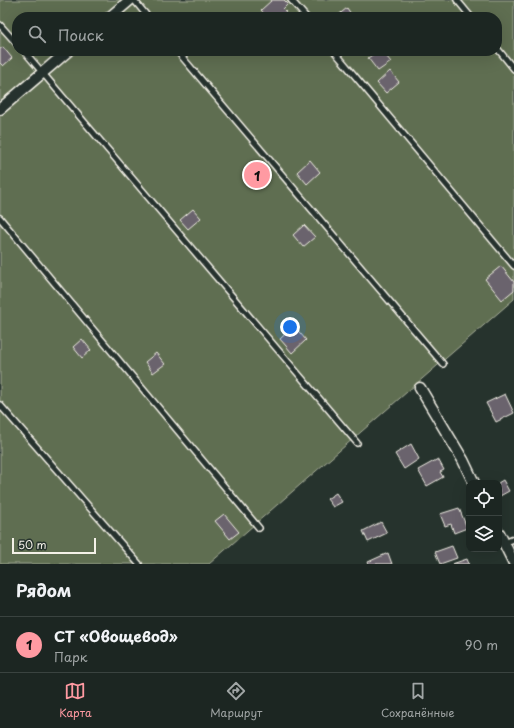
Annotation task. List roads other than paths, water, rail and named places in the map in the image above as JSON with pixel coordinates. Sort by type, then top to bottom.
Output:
[{"type":"street","points":[[116,12],[130,0]]},
{"type":"street","points":[[0,109],[62,56]]},
{"type":"street","points":[[420,388],[463,460],[473,480]]},
{"type":"street","points":[[502,539],[514,563]]},
{"type":"lane","points":[[134,0],[144,12]]},
{"type":"lane","points":[[291,0],[302,12]]},
{"type":"lane","points":[[457,0],[467,12]]},
{"type":"lane","points":[[0,25],[12,38]]},
{"type":"lane","points":[[502,54],[514,69]]},
{"type":"lane","points":[[29,56],[357,444]]},
{"type":"lane","points":[[181,56],[443,364]]},
{"type":"lane","points":[[338,56],[514,266]]},
{"type":"lane","points":[[0,218],[259,528]]},
{"type":"lane","points":[[0,405],[139,564]]},
{"type":"lane","points":[[504,543],[514,539]]},
{"type":"place","name":"СТ «Овощевод»","points":[[257,175]]}]
